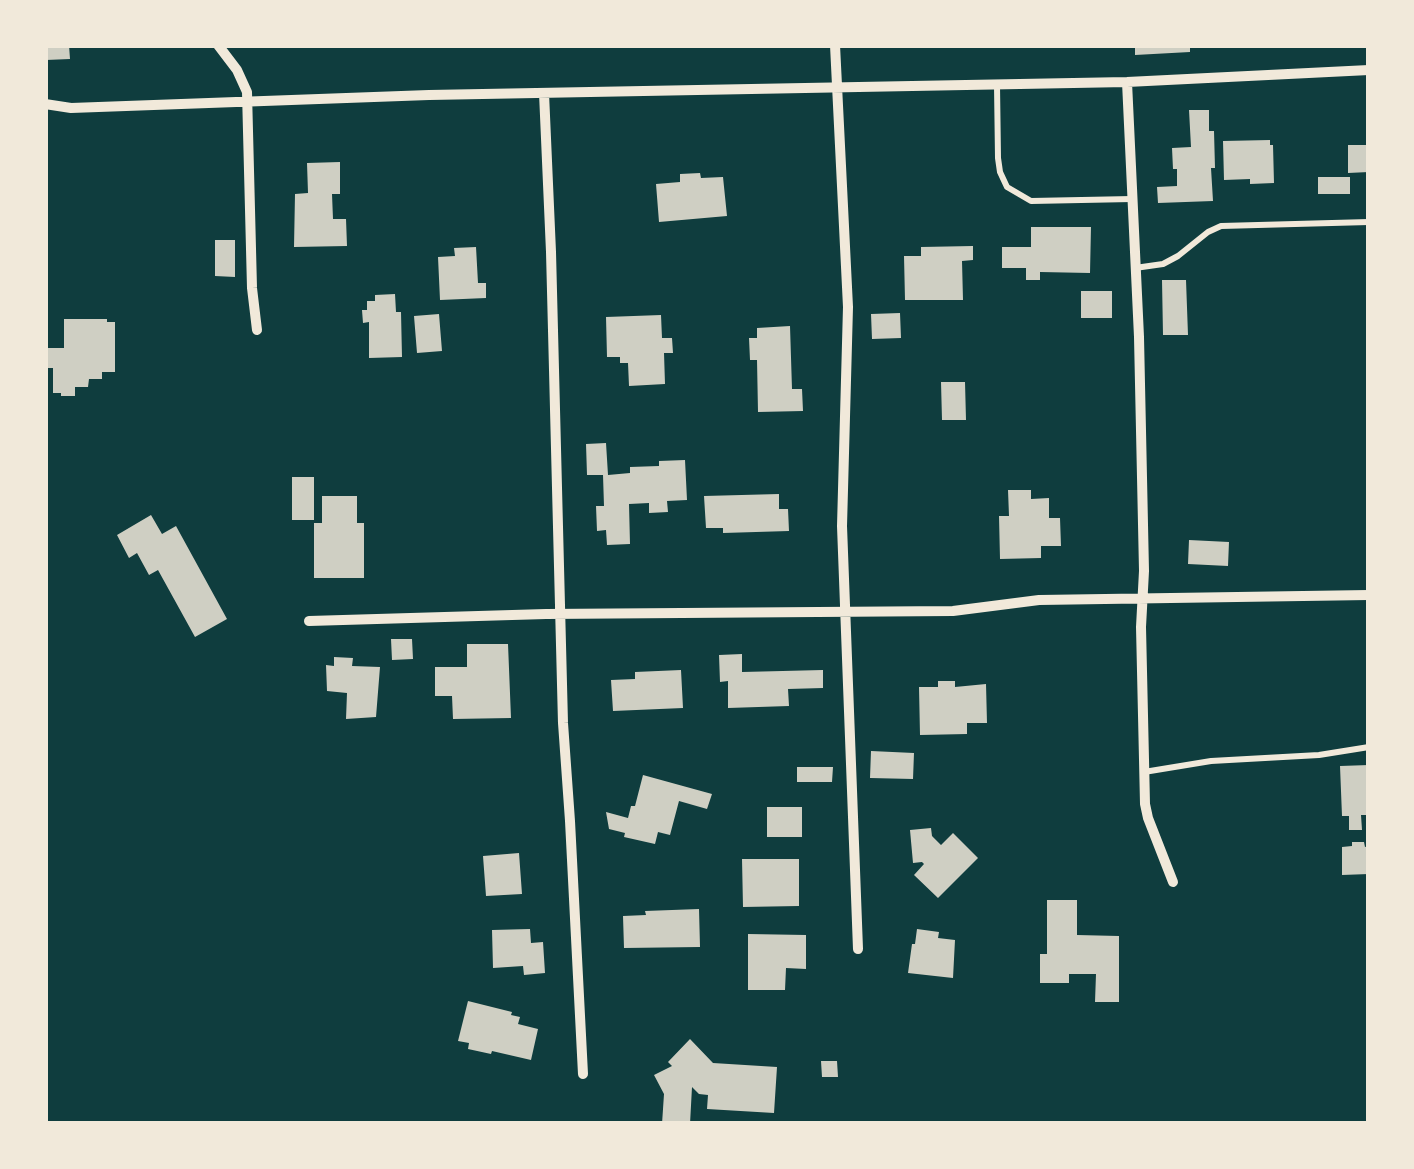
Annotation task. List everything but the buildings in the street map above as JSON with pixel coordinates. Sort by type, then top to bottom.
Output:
[{"type":"street","points":[[218,45],[244,83],[248,102],[256,330]]},
{"type":"street","points":[[835,45],[848,308],[842,484],[858,949]]},
{"type":"street","points":[[45,104],[72,108],[544,93],[1127,82],[1369,70]]},
{"type":"street","points":[[1127,82],[1140,376],[1144,772],[1148,818],[1173,882]]},
{"type":"street","points":[[544,93],[563,723],[583,1074]]},
{"type":"street","points":[[308,622],[561,614],[953,612],[1039,600],[1369,595]]},
{"type":"lane","points":[[997,84],[998,158],[1006,187],[1031,200],[1132,199]]},
{"type":"lane","points":[[1135,268],[1163,264],[1221,226],[1369,222]]},
{"type":"lane","points":[[1144,772],[1212,761],[1319,755],[1369,747]]}]
